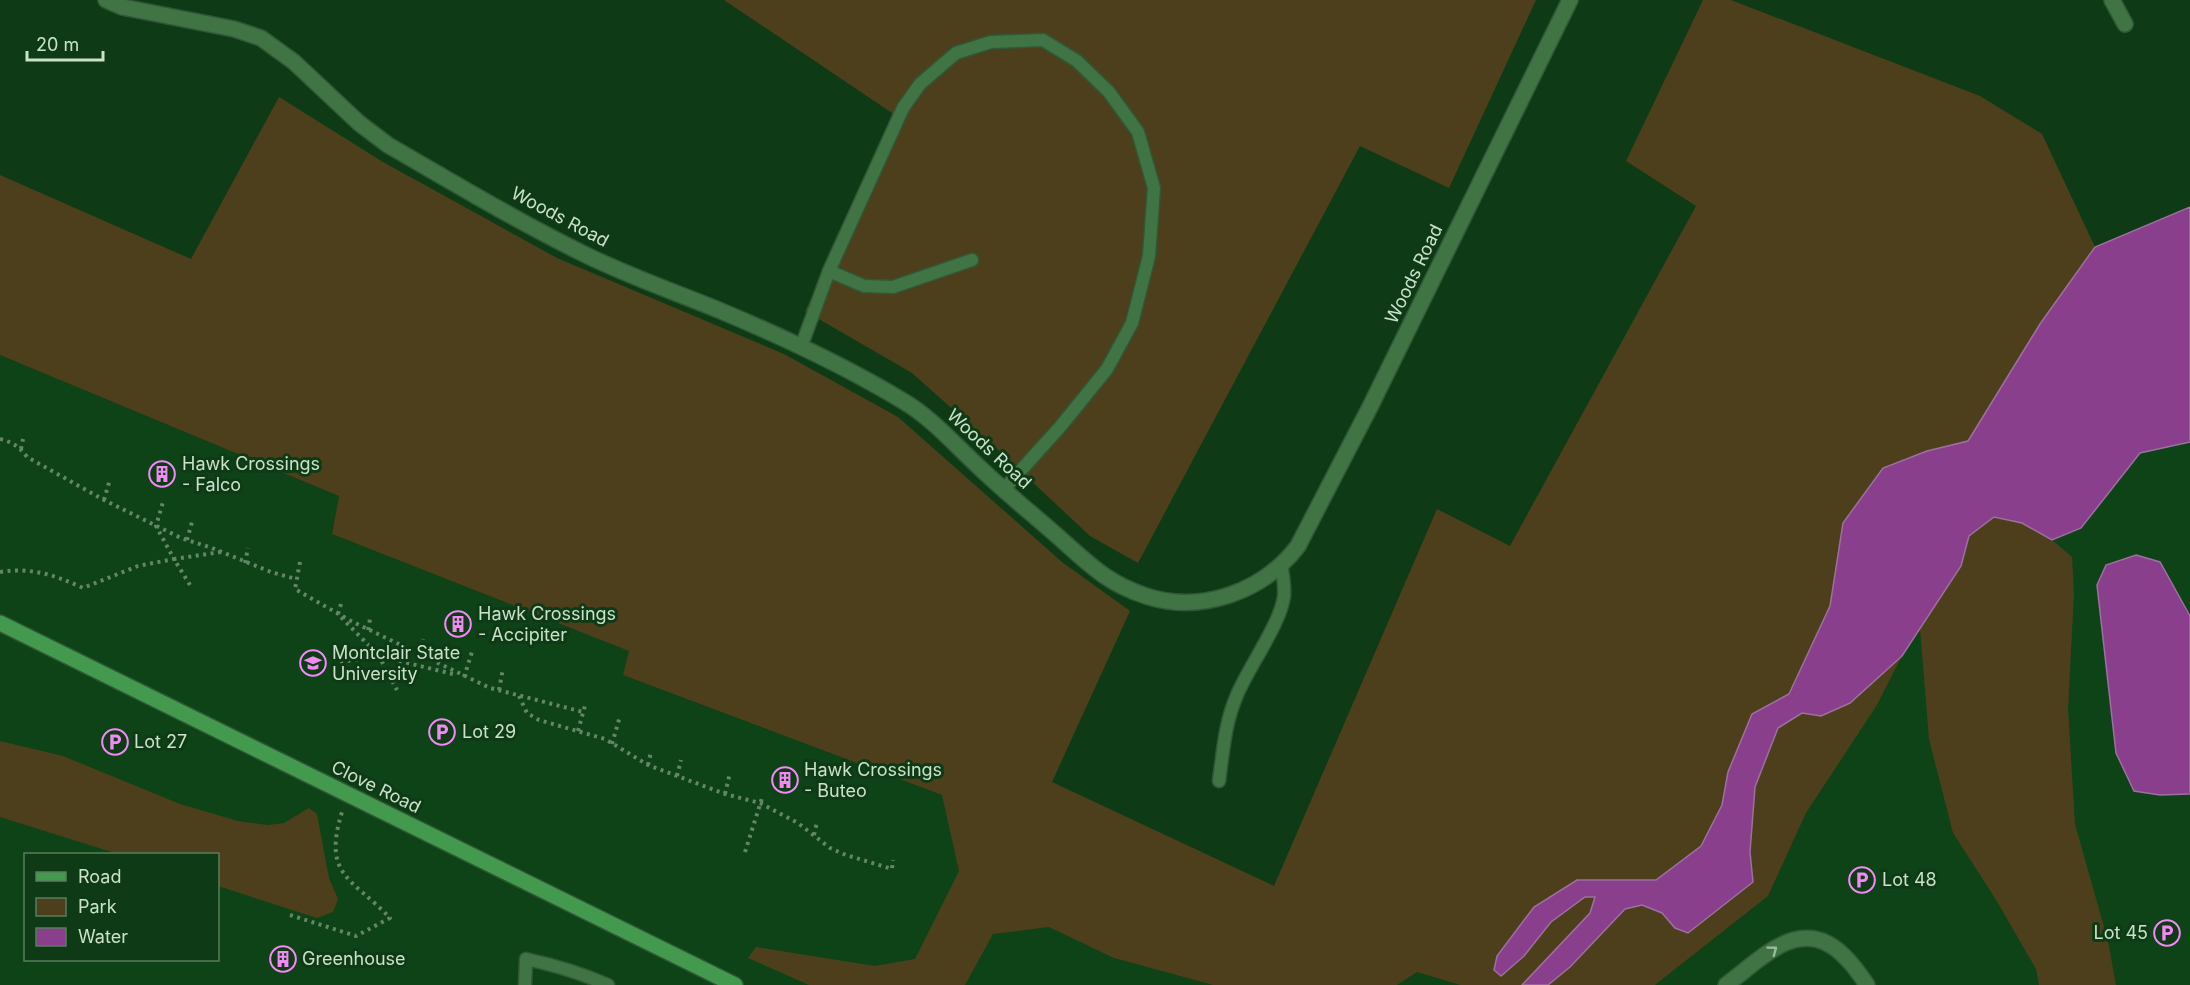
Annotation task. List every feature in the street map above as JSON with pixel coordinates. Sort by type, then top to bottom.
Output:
[{"type":"street","name":"Woods Road","points":[[106,0],[122,7],[234,29],[261,38],[294,62],[359,123],[398,151],[584,254],[725,313],[844,367],[928,418],[1104,578],[1147,596],[1168,602],[1188,603],[1209,601],[1251,587],[1281,564],[1298,546],[1370,407],[1570,0]]},
{"type":"street","points":[[2112,0],[2125,24]]},
{"type":"street","name":"Clove Road","points":[[0,622],[735,985]]},
{"type":"street","points":[[1726,985],[1781,943],[1797,938],[1812,938],[1829,945],[1848,959],[1867,985]]},
{"type":"lane","points":[[801,347],[829,271],[903,108],[920,84],[956,53],[991,42],[1043,40],[1077,61],[1109,92],[1138,132],[1154,188],[1149,256],[1132,323],[1107,369],[1060,427],[1004,489]]},
{"type":"lane","points":[[829,271],[864,286],[893,287],[972,260]]},
{"type":"lane","points":[[1219,781],[1226,731],[1236,696],[1275,622],[1284,598],[1281,564]]},
{"type":"lane","points":[[525,985],[526,959],[589,976],[608,985]]},
{"type":"path","points":[[0,439],[8,441],[21,449],[27,457],[104,500],[156,526],[244,563],[296,579]]},
{"type":"path","points":[[21,449],[23,439]]},
{"type":"path","points":[[104,500],[110,479]]},
{"type":"path","points":[[162,502],[156,526],[190,585]]},
{"type":"path","points":[[187,540],[192,522]]},
{"type":"path","points":[[244,563],[248,548]]},
{"type":"path","points":[[0,572],[24,569],[42,572],[83,588],[138,566],[222,552]]},
{"type":"path","points":[[300,562],[295,589],[368,630],[498,691],[583,712]]},
{"type":"path","points":[[338,614],[341,604]]},
{"type":"path","points":[[338,614],[379,656],[397,690]]},
{"type":"path","points":[[368,630],[370,619]]},
{"type":"path","points":[[419,654],[423,639]]},
{"type":"path","points":[[465,677],[472,652]]},
{"type":"path","points":[[340,662],[379,656],[465,677]]},
{"type":"path","points":[[498,691],[503,668]]},
{"type":"path","points":[[519,696],[526,713],[539,720],[605,739],[648,765],[725,794],[760,803],[798,823],[830,848],[891,869],[893,860]]},
{"type":"path","points":[[578,731],[586,702]]},
{"type":"path","points":[[612,744],[620,716]]},
{"type":"path","points":[[648,765],[651,752]]},
{"type":"path","points":[[677,776],[681,760]]},
{"type":"path","points":[[725,794],[730,773]]},
{"type":"path","points":[[745,852],[763,795]]},
{"type":"path","points":[[290,915],[356,936],[390,918],[373,900],[345,878],[335,855],[336,832],[342,812]]},
{"type":"path","points":[[814,835],[817,822]]},
{"type":"shaded area","name":"Montclair State University","points":[[0,355],[339,496],[332,534],[630,651],[623,675],[943,795],[1114,958],[1213,985],[0,985]]},
{"type":"shaded area","points":[[2190,442],[2190,985],[1655,985],[1768,896],[1806,813],[1877,705],[1902,656],[1961,566],[2113,486],[2140,453]]},
{"type":"shaded area","points":[[1417,972],[1460,985],[1397,985]]},
{"type":"green space","points":[[724,0],[1536,0],[1449,188],[1360,146],[1138,563],[1090,536],[912,373],[805,311],[904,121]]},
{"type":"green space","points":[[1703,0],[1731,0],[1980,96],[2042,134],[2095,247],[2040,324],[1968,441],[1927,451],[1883,468],[1902,656],[1877,705],[1806,813],[1768,896],[1655,985],[1460,985],[1417,972],[1397,985],[1213,985],[1114,958],[1049,927],[993,934],[965,985],[809,985],[748,958],[756,947],[875,966],[915,959],[959,871],[942,795],[623,675],[629,651],[332,534],[339,496],[0,355],[0,175],[191,259],[279,97],[383,162],[557,258],[784,354],[898,417],[1062,562],[1130,611],[1052,782],[1274,886],[1437,509],[1510,546],[1696,206],[1626,161]]},
{"type":"green space","points":[[1993,517],[2022,523],[2052,540],[2072,557],[2074,593],[2068,709],[2075,824],[2108,941],[2116,985],[2039,985],[2036,969],[1995,898],[1953,833],[1929,739],[1920,629],[1961,566],[1969,536]]},
{"type":"green space","points":[[0,741],[63,756],[180,804],[238,821],[268,825],[284,823],[309,808],[317,814],[329,878],[338,899],[333,912],[317,918],[219,886],[219,853],[115,853],[0,817]]},
{"type":"water","points":[[2190,207],[2190,442],[2140,453],[2081,528],[2052,540],[2022,523],[1994,517],[1969,536],[1961,566],[1902,656],[1850,703],[1821,716],[1802,713],[1778,728],[1755,787],[1750,852],[1753,882],[1688,933],[1675,928],[1662,913],[1642,905],[1625,909],[1570,967],[1548,985],[1522,985],[1590,913],[1595,897],[1585,897],[1551,922],[1524,956],[1501,976],[1494,970],[1497,956],[1534,907],[1577,880],[1656,880],[1701,846],[1722,805],[1728,772],[1752,714],[1789,694],[1830,606],[1843,523],[1883,468],[1927,451],[1968,441],[2040,324],[2095,247]]},
{"type":"water","points":[[2136,555],[2160,562],[2190,616],[2190,794],[2160,795],[2134,791],[2116,753],[2097,585],[2106,565]]},
{"type":"place","name":"Hawk Crossings - Falco","points":[[162,474]]},
{"type":"place","name":"Hawk Crossings - Accipiter","points":[[458,624]]},
{"type":"place","name":"Montclair State University","points":[[313,663]]},
{"type":"place","name":"Lot 29","points":[[442,732]]},
{"type":"place","name":"Lot 27","points":[[115,742]]},
{"type":"place","name":"Hawk Crossings - Buteo","points":[[785,780]]},
{"type":"place","name":"Lot 48","points":[[1862,880]]},
{"type":"place","name":"Lot 45","points":[[2167,933]]},
{"type":"place","name":"Greenhouse","points":[[283,959]]}]
